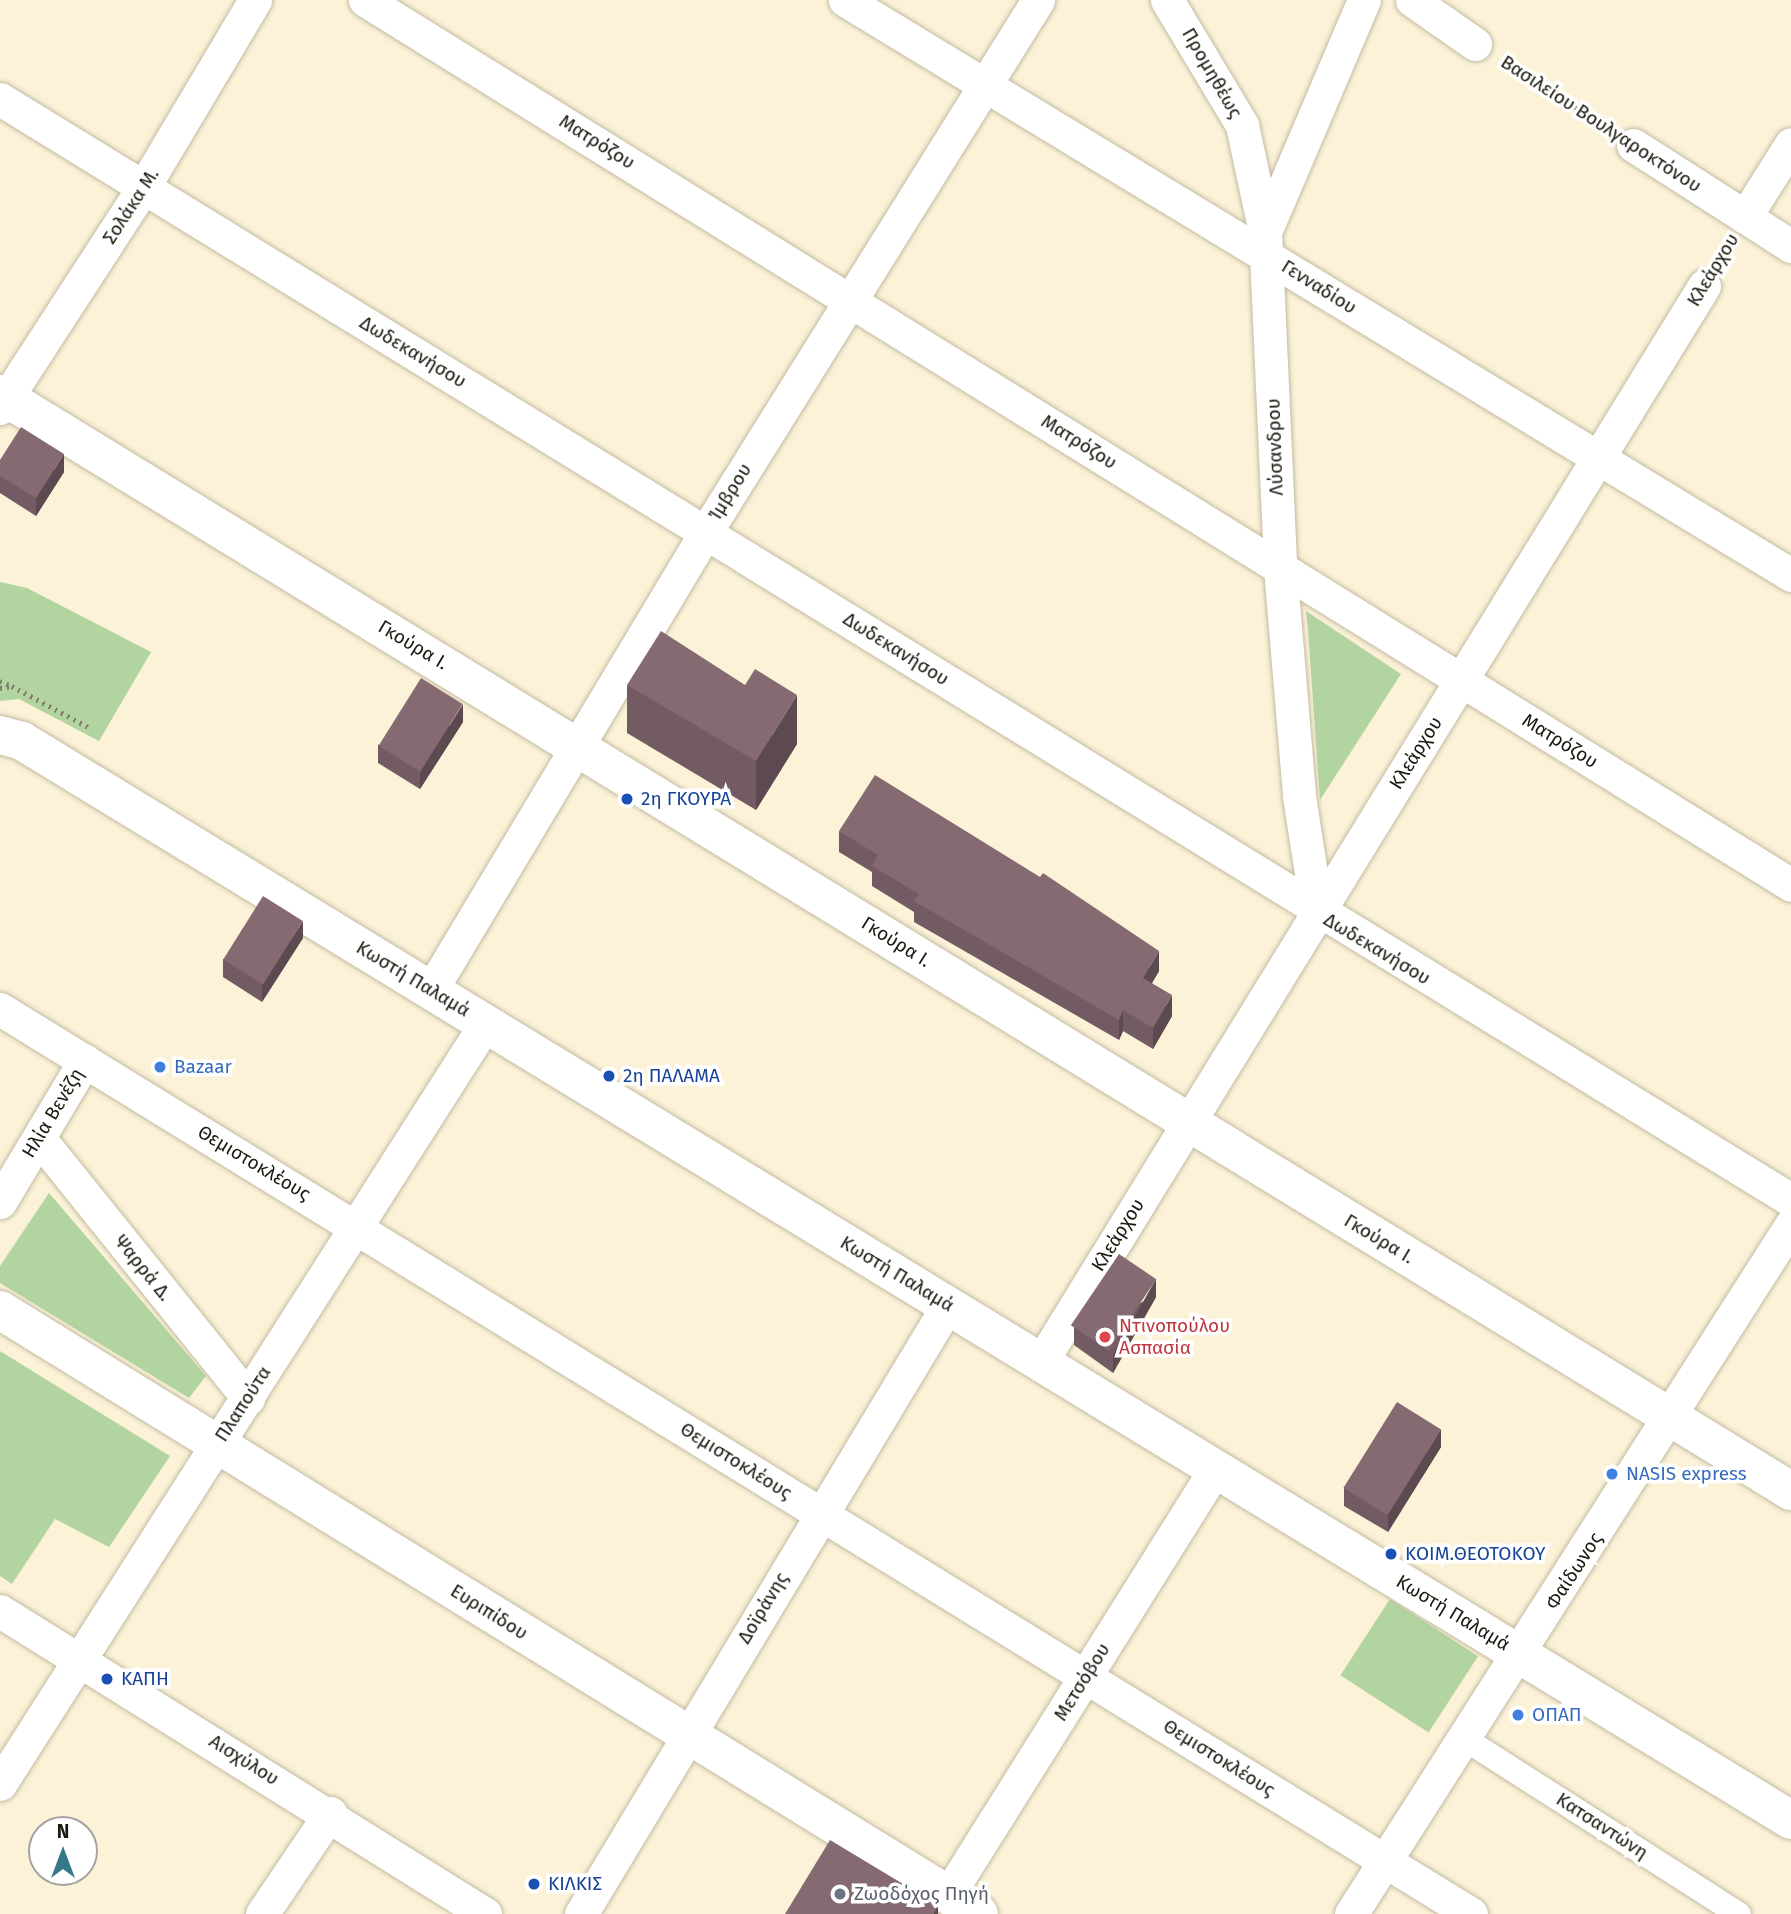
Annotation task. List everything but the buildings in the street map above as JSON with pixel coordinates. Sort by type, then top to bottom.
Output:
[{"type":"street","name":"Σολάκα Μ.","points":[[2,400],[143,188],[255,0]]},
{"type":"street","name":"Ματρόζου","points":[[365,0],[850,298],[1791,885]]},
{"type":"street","name":"Γενναδίου","points":[[845,0],[1266,244],[1598,458],[1791,575]]},
{"type":"street","name":"Ίμβρου","points":[[431,990],[707,530],[1038,0]]},
{"type":"street","name":"Προμηθέως","points":[[1167,0],[1241,125],[1266,244]]},
{"type":"street","name":"Λύσανδρου","points":[[1317,912],[1299,796],[1280,568],[1266,244],[1364,0]]},
{"type":"street","points":[[1412,0],[1475,44]]},
{"type":"street","name":"Δωδεκανήσου","points":[[0,99],[707,530],[1317,912],[1791,1200]]},
{"type":"street","name":"Κλεάρχου","points":[[1745,217],[1791,144]]},
{"type":"street","name":"Βασιλείου Βουλγαροκτόνου","points":[[1633,145],[1791,246]]},
{"type":"street","name":"Κλεάρχου","points":[[1041,1362],[1704,286]]},
{"type":"street","name":"Γκούρα Ι.","points":[[2,400],[579,747],[1791,1491]]},
{"type":"street","name":"Κωστή Παλαμά","points":[[0,735],[22,741],[1791,1819]]},
{"type":"street","name":"Θεμιστοκλέους","points":[[0,1009],[1471,1914]]},
{"type":"street","name":"Πλαπούτα","points":[[0,1784],[486,1023]]},
{"type":"street","name":"Ηλία Βενέζη","points":[[0,1202],[85,1060]]},
{"type":"street","name":"Ψαρρά Δ.","points":[[39,1138],[247,1398]]},
{"type":"street","name":"Φαίδωνος","points":[[1351,1914],[1672,1418],[1791,1225]]},
{"type":"street","name":"Δοϊράνης","points":[[581,1914],[686,1734],[948,1305]]},
{"type":"street","name":"Ευριπίδου","points":[[0,1310],[963,1904]]},
{"type":"street","name":"Μετσόβου","points":[[963,1904],[1086,1676],[1216,1468]]},
{"type":"street","name":"Αισχύλου","points":[[0,1611],[330,1813],[485,1914]]},
{"type":"street","name":"Κατσαντώνη","points":[[1465,1739],[1739,1914]]},
{"type":"street","points":[[262,1914],[330,1813]]},
{"type":"path","name":"Βασιλείου Βουλγαροκτόνου","points":[[1475,44],[1633,145]]},
{"type":"path","points":[[0,681],[92,729]]},
{"type":"path","points":[[0,688],[12,686]]},
{"type":"green space","points":[[0,582],[27,588],[151,652],[99,741],[19,699],[0,701]]},
{"type":"green space","points":[[1306,611],[1401,674],[1320,800],[1308,630]]},
{"type":"green space","points":[[49,1193],[206,1376],[189,1398],[0,1283],[0,1266]]},
{"type":"green space","points":[[0,1351],[170,1456],[109,1547],[55,1519],[12,1584],[0,1576]]},
{"type":"green space","points":[[1390,1599],[1478,1656],[1428,1733],[1340,1675]]},
{"type":"place","name":"2η ΓΚΟΥΡΑ","points":[[627,799]]},
{"type":"place","name":"Bazaar","points":[[160,1067]]},
{"type":"place","name":"2η ΠΑΛΑΜΑ","points":[[609,1076]]},
{"type":"place","name":"Ντινοπούλου Ασπασία","points":[[1105,1337]]},
{"type":"place","name":"NASIS express","points":[[1612,1474]]},
{"type":"place","name":"ΚΟΙΜ.ΘΕΟΤΟΚΟΥ","points":[[1391,1554]]},
{"type":"place","name":"ΚΑΠΗ","points":[[107,1679]]},
{"type":"place","name":"ΟΠΑΠ","points":[[1518,1715]]},
{"type":"place","name":"ΚΙΛΚΙΣ","points":[[534,1884]]},
{"type":"place","name":"Ζωοδόχος Πηγή","points":[[840,1894]]}]
